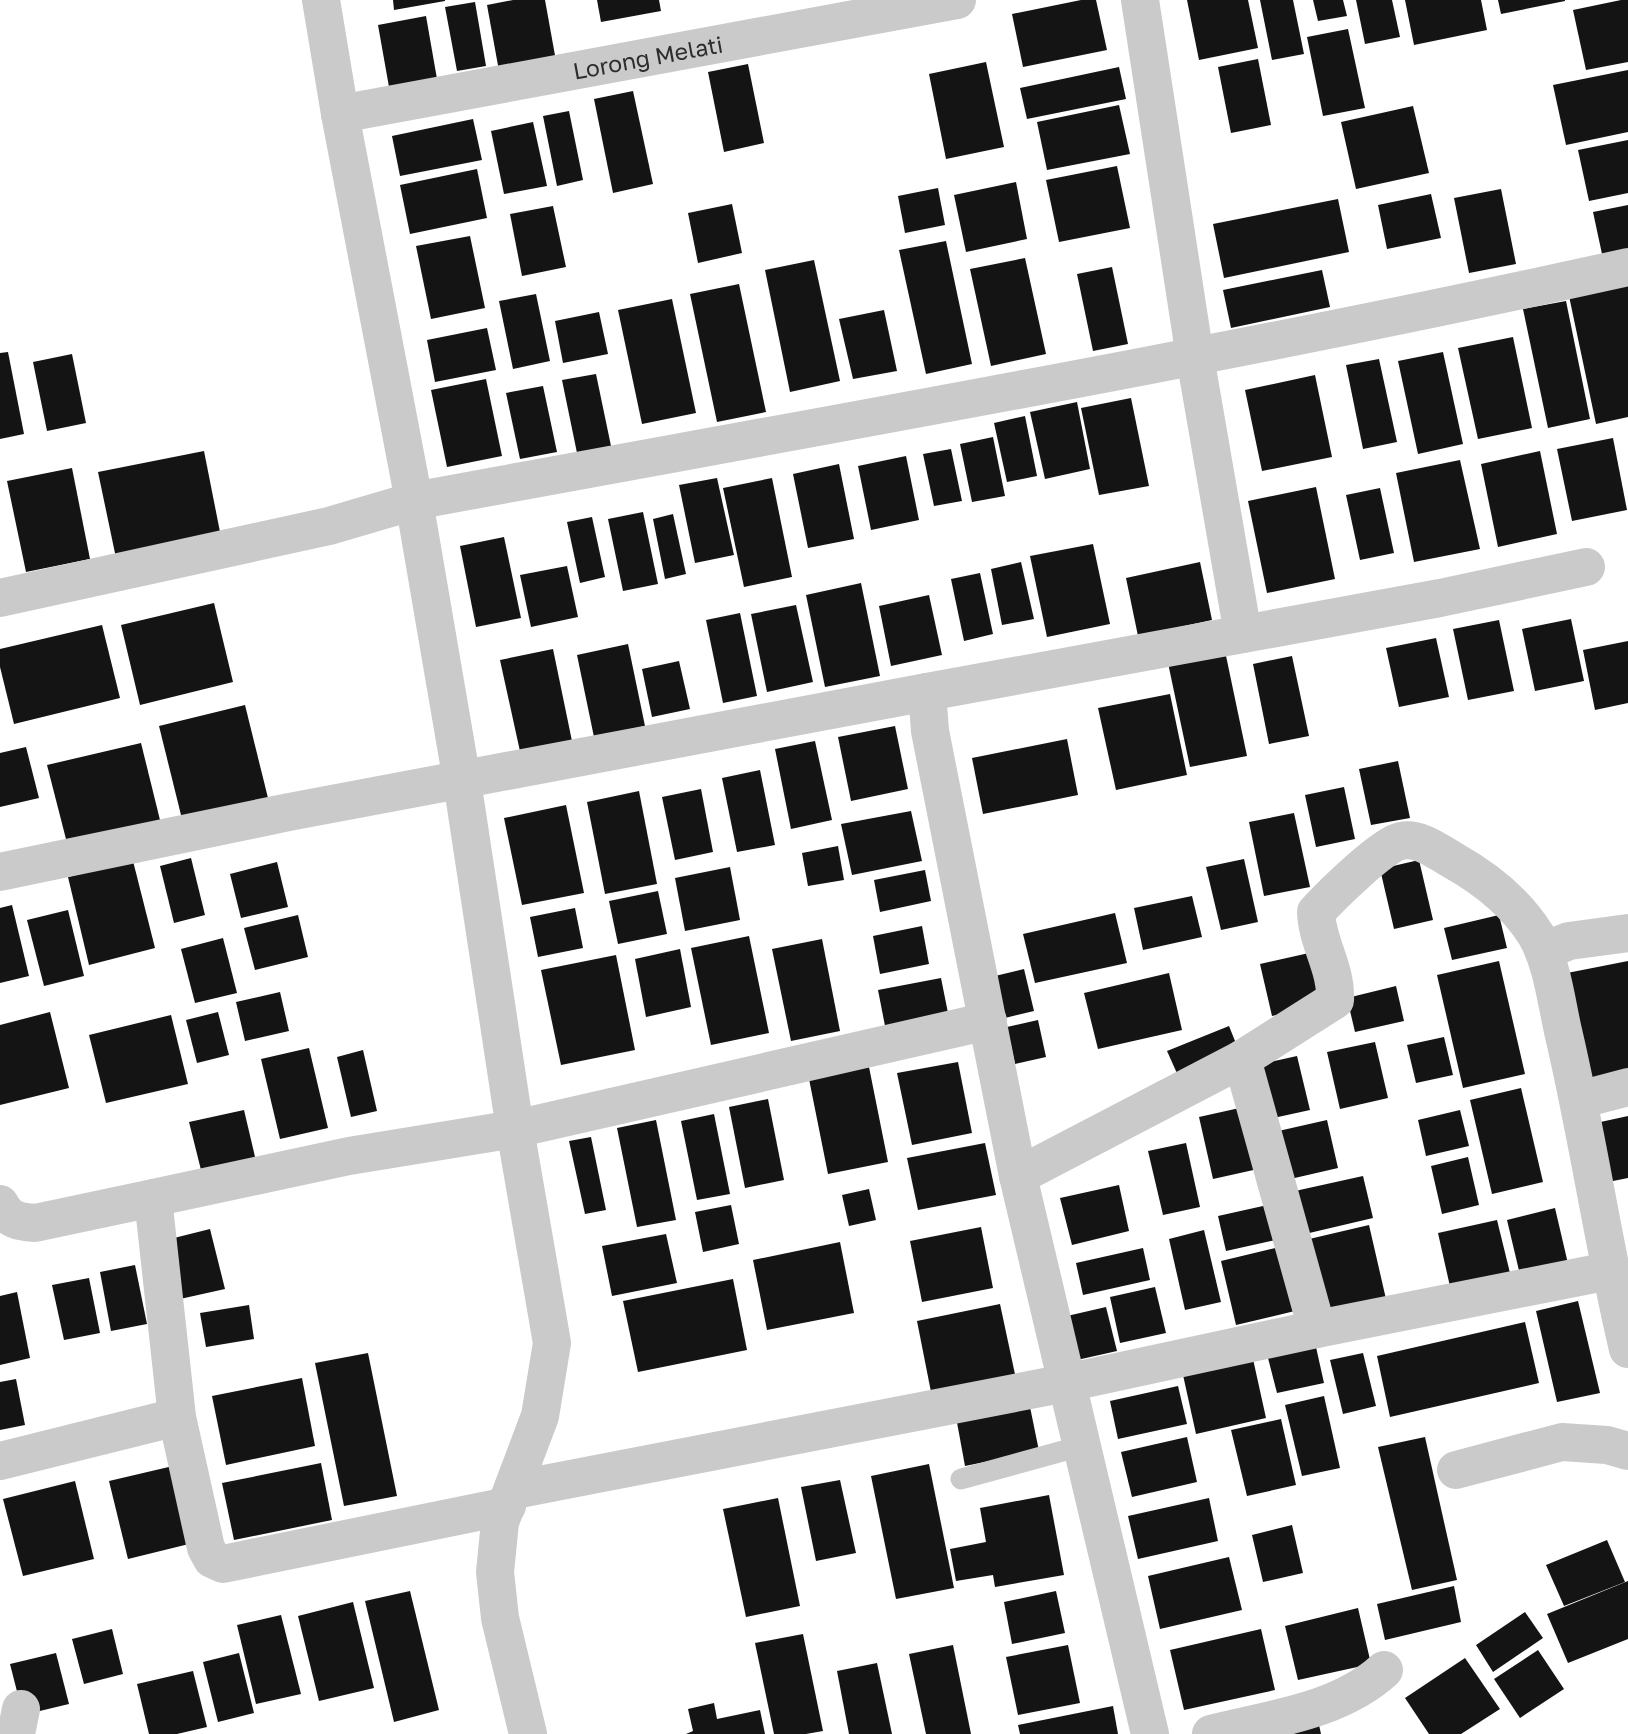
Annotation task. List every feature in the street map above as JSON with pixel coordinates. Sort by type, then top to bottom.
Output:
[{"type":"street","points":[[321,0],[340,114],[414,500],[552,1343],[540,1416],[500,1522],[495,1572],[500,1618],[528,1734]]},
{"type":"street","name":"Lorong Melati","points":[[340,114],[957,0]]},
{"type":"street","points":[[1140,0],[1195,357],[1243,634]]},
{"type":"street","points":[[0,598],[328,526],[414,500],[1195,357],[1628,267]]},
{"type":"street","points":[[0,872],[289,812],[1440,598],[1586,567]]},
{"type":"street","points":[[927,692],[930,731],[1018,1175],[1150,1734]]},
{"type":"street","points":[[1018,1175],[1242,1059],[1335,1000],[1336,985],[1316,928],[1316,912],[1385,849],[1399,841],[1417,841],[1476,874],[1507,900],[1524,917],[1544,951],[1579,1096],[1609,1271],[1628,1349]]},
{"type":"street","points":[[1544,951],[1569,941],[1628,933]]},
{"type":"street","points":[[0,1204],[17,1222],[35,1223],[349,1156],[515,1129],[988,1021]]},
{"type":"street","points":[[1242,1059],[1317,1329]]},
{"type":"street","points":[[1579,1096],[1594,1096],[1628,1087]]},
{"type":"street","points":[[153,1198],[177,1417],[206,1548],[212,1559],[223,1564],[511,1498],[1317,1329],[1609,1271]]},
{"type":"street","points":[[0,1461],[177,1417]]},
{"type":"street","points":[[1456,1470],[1562,1442],[1607,1445],[1628,1451]]},
{"type":"street","points":[[1211,1734],[1342,1699],[1366,1686],[1384,1670]]},
{"type":"lane","points":[[961,1479],[1081,1446]]},
{"type":"building","points":[[393,0],[445,0],[445,1],[394,10]]},
{"type":"building","points":[[513,0],[545,0],[556,61],[499,71],[487,5]]},
{"type":"building","points":[[597,0],[659,0],[661,11],[601,22]]},
{"type":"building","points":[[1081,0],[1096,0],[1107,50],[1023,67],[1012,14]]},
{"type":"building","points":[[1187,0],[1248,0],[1258,48],[1199,60]]},
{"type":"building","points":[[1260,0],[1293,0],[1304,54],[1272,60]]},
{"type":"building","points":[[1313,0],[1343,0],[1347,16],[1318,21]]},
{"type":"building","points":[[1356,0],[1392,0],[1400,37],[1365,44]]},
{"type":"building","points":[[1405,0],[1481,0],[1487,30],[1414,45]]},
{"type":"building","points":[[1498,0],[1565,0],[1565,1],[1501,14]]},
{"type":"building","points":[[1628,0],[1628,62],[1586,70],[1573,10]]},
{"type":"building","points":[[475,2],[486,66],[457,71],[445,7]]},
{"type":"building","points":[[426,16],[437,79],[389,87],[378,25]]},
{"type":"building","points":[[1348,29],[1365,108],[1323,116],[1307,37]]},
{"type":"building","points":[[1258,59],[1271,125],[1231,133],[1218,67]]},
{"type":"building","points":[[986,62],[1004,147],[946,159],[929,74]]},
{"type":"building","points":[[748,64],[764,143],[724,152],[708,72]]},
{"type":"building","points":[[1119,67],[1126,99],[1027,119],[1020,88]]},
{"type":"building","points":[[1628,70],[1628,132],[1566,145],[1553,85]]},
{"type":"building","points":[[633,91],[653,184],[613,193],[594,99]]},
{"type":"building","points":[[1119,105],[1130,154],[1047,170],[1037,122]]},
{"type":"building","points":[[1413,106],[1429,173],[1356,189],[1341,122]]},
{"type":"building","points":[[569,111],[583,180],[557,186],[543,116]]},
{"type":"building","points":[[473,119],[482,160],[400,176],[392,136]]},
{"type":"building","points":[[533,122],[547,186],[504,194],[491,131]]},
{"type":"building","points":[[1628,140],[1628,193],[1589,201],[1578,150]]},
{"type":"building","points":[[1117,166],[1130,228],[1059,242],[1046,180]]},
{"type":"building","points":[[477,169],[487,218],[410,234],[400,185]]},
{"type":"building","points":[[1016,182],[1027,239],[966,252],[954,195]]},
{"type":"building","points":[[938,188],[945,225],[905,233],[898,196]]},
{"type":"building","points":[[1501,189],[1516,264],[1469,273],[1454,198]]},
{"type":"building","points":[[1431,194],[1441,238],[1387,249],[1378,205]]},
{"type":"building","points":[[1338,199],[1349,252],[1224,278],[1213,224]]},
{"type":"building","points":[[732,204],[742,253],[698,263],[688,213]]},
{"type":"building","points":[[1628,205],[1628,249],[1602,254],[1593,212]]},
{"type":"building","points":[[553,206],[566,267],[522,276],[510,214]]},
{"type":"building","points":[[470,236],[485,308],[431,319],[416,246]]},
{"type":"building","points":[[946,241],[972,364],[926,374],[899,250]]},
{"type":"building","points":[[1025,258],[1046,354],[991,366],[970,269]]},
{"type":"building","points":[[814,260],[840,381],[790,392],[765,270]]},
{"type":"building","points":[[1112,267],[1128,344],[1093,351],[1077,274]]},
{"type":"building","points":[[1322,270],[1330,307],[1231,328],[1223,290]]},
{"type":"building","points":[[739,284],[766,412],[717,422],[690,294]]},
{"type":"building","points":[[1628,284],[1628,417],[1596,424],[1569,296]]},
{"type":"building","points":[[536,294],[550,361],[513,369],[499,301]]},
{"type":"building","points":[[672,299],[696,413],[642,424],[618,310]]},
{"type":"building","points":[[1566,301],[1590,419],[1548,428],[1523,309]]},
{"type":"building","points":[[884,310],[897,371],[853,379],[839,319]]},
{"type":"building","points":[[599,312],[608,354],[563,363],[555,321]]},
{"type":"building","points":[[487,328],[496,370],[435,382],[427,340]]},
{"type":"building","points":[[1513,337],[1532,428],[1478,439],[1458,348]]},
{"type":"building","points":[[8,352],[24,434],[0,439],[0,353]]},
{"type":"building","points":[[1443,352],[1463,444],[1418,454],[1398,361]]},
{"type":"building","points":[[72,354],[86,423],[47,431],[33,362]]},
{"type":"building","points":[[1379,359],[1397,442],[1363,449],[1346,365]]},
{"type":"building","points":[[596,374],[611,446],[577,453],[562,380]]},
{"type":"building","points":[[1315,375],[1332,457],[1262,471],[1245,390]]},
{"type":"building","points":[[486,379],[502,456],[447,467],[431,390]]},
{"type":"building","points":[[543,386],[557,452],[520,459],[506,393]]},
{"type":"building","points":[[1131,398],[1149,486],[1099,495],[1081,408]]},
{"type":"building","points":[[1077,402],[1090,469],[1045,479],[1030,412]]},
{"type":"building","points":[[1025,416],[1037,476],[1007,482],[994,423]]},
{"type":"building","points":[[993,437],[1005,496],[972,502],[960,444]]},
{"type":"building","points":[[1613,438],[1627,510],[1572,521],[1557,449]]},
{"type":"building","points":[[951,449],[962,501],[934,506],[923,454]]},
{"type":"building","points":[[204,451],[221,537],[116,558],[98,472]]},
{"type":"building","points":[[1540,451],[1557,534],[1498,547],[1481,464]]},
{"type":"building","points":[[906,456],[919,520],[871,530],[858,466]]},
{"type":"building","points":[[1460,460],[1480,549],[1414,562],[1396,473]]},
{"type":"building","points":[[839,464],[854,539],[808,548],[793,474]]},
{"type":"building","points":[[72,468],[90,559],[26,572],[7,481]]},
{"type":"building","points":[[717,478],[734,555],[695,563],[679,485]]},
{"type":"building","points":[[772,478],[792,577],[744,587],[723,488]]},
{"type":"building","points":[[1316,487],[1335,579],[1267,593],[1248,501]]},
{"type":"building","points":[[1380,488],[1394,553],[1360,560],[1346,495]]},
{"type":"building","points":[[643,512],[658,584],[623,591],[608,519]]},
{"type":"building","points":[[673,514],[686,574],[665,579],[653,519]]},
{"type":"building","points":[[592,517],[605,577],[580,583],[567,522]]},
{"type":"building","points":[[504,537],[521,618],[476,627],[460,546]]},
{"type":"building","points":[[1093,544],[1110,624],[1047,637],[1030,556]]},
{"type":"building","points":[[1021,562],[1034,619],[1002,625],[991,569]]},
{"type":"building","points":[[1200,562],[1212,620],[1138,636],[1126,578]]},
{"type":"building","points":[[567,566],[578,617],[531,627],[520,575]]},
{"type":"building","points":[[980,573],[993,634],[964,641],[951,579]]},
{"type":"building","points":[[861,583],[880,676],[825,687],[806,595]]},
{"type":"building","points":[[929,595],[942,655],[891,666],[879,606]]},
{"type":"building","points":[[214,603],[233,682],[140,705],[121,625]]},
{"type":"building","points":[[796,605],[813,682],[767,692],[751,614]]},
{"type":"building","points":[[740,613],[757,696],[723,703],[706,620]]},
{"type":"building","points":[[1571,619],[1584,681],[1535,691],[1522,629]]},
{"type":"building","points":[[1499,620],[1514,691],[1468,700],[1453,629]]},
{"type":"building","points":[[102,625],[120,698],[14,724],[0,667],[0,649]]},
{"type":"building","points":[[1436,638],[1449,697],[1399,707],[1386,648]]},
{"type":"building","points":[[1628,641],[1628,703],[1595,710],[1583,650]]},
{"type":"building","points":[[628,644],[645,726],[594,737],[577,655]]},
{"type":"building","points":[[553,649],[573,746],[521,756],[500,660]]},
{"type":"building","points":[[1225,651],[1247,756],[1190,767],[1168,663]]},
{"type":"building","points":[[1292,656],[1309,736],[1269,744],[1253,664]]},
{"type":"building","points":[[679,661],[690,709],[652,717],[642,669]]},
{"type":"building","points":[[1170,694],[1187,775],[1116,790],[1098,708]]},
{"type":"building","points":[[245,705],[268,798],[182,819],[159,726]]},
{"type":"building","points":[[895,726],[908,789],[851,801],[838,737]]},
{"type":"building","points":[[1067,739],[1078,795],[983,814],[972,758]]},
{"type":"building","points":[[815,741],[832,820],[791,829],[775,749]]},
{"type":"building","points":[[141,743],[160,820],[67,843],[47,765]]},
{"type":"building","points":[[26,747],[39,798],[0,807],[0,753]]},
{"type":"building","points":[[1398,761],[1410,818],[1371,825],[1359,769]]},
{"type":"building","points":[[760,770],[775,845],[737,852],[722,778]]},
{"type":"building","points":[[1344,787],[1355,839],[1316,847],[1305,795]]},
{"type":"building","points":[[701,789],[713,852],[675,860],[662,797]]},
{"type":"building","points":[[639,791],[657,884],[605,894],[587,802]]},
{"type":"building","points":[[566,805],[584,893],[522,905],[504,818]]},
{"type":"building","points":[[911,811],[922,861],[852,875],[841,824]]},
{"type":"building","points":[[1294,813],[1310,887],[1264,896],[1249,822]]},
{"type":"building","points":[[838,846],[844,880],[808,886],[802,853]]},
{"type":"building","points":[[191,858],[205,915],[174,923],[160,866]]},
{"type":"building","points":[[1244,859],[1258,922],[1221,930],[1206,867]]},
{"type":"building","points":[[1419,860],[1433,920],[1394,929],[1380,869]]},
{"type":"building","points":[[133,861],[155,948],[89,965],[68,877]]},
{"type":"building","points":[[277,862],[288,907],[241,918],[230,874]]},
{"type":"building","points":[[730,867],[740,920],[685,931],[675,878]]},
{"type":"building","points":[[925,870],[931,901],[880,912],[874,880]]},
{"type":"building","points":[[658,891],[667,934],[618,944],[609,901]]},
{"type":"building","points":[[1192,896],[1202,937],[1143,950],[1134,908]]},
{"type":"building","points":[[12,905],[29,976],[0,983],[0,908]]},
{"type":"building","points":[[575,908],[583,948],[538,957],[530,917]]},
{"type":"building","points":[[68,910],[84,976],[44,986],[27,920]]},
{"type":"building","points":[[1115,913],[1127,963],[1035,983],[1023,934]]},
{"type":"building","points":[[298,915],[308,957],[255,970],[244,928]]},
{"type":"building","points":[[1499,915],[1507,948],[1452,960],[1444,928]]},
{"type":"building","points":[[922,926],[929,964],[880,974],[873,936]]},
{"type":"building","points":[[749,936],[769,1033],[711,1045],[691,948]]},
{"type":"building","points":[[223,938],[237,993],[195,1003],[181,949]]},
{"type":"building","points":[[822,939],[840,1031],[791,1041],[772,949]]},
{"type":"building","points":[[680,949],[691,1007],[646,1017],[635,959]]},
{"type":"building","points":[[1309,953],[1321,1005],[1272,1016],[1260,964]]},
{"type":"building","points":[[616,955],[635,1050],[561,1065],[541,970]]},
{"type":"building","points":[[1499,961],[1525,1074],[1463,1088],[1437,975]]},
{"type":"building","points":[[1628,961],[1628,1079],[1586,1088],[1562,974]]},
{"type":"building","points":[[1024,969],[1034,1011],[1005,1018],[995,976]]},
{"type":"building","points":[[1169,973],[1182,1030],[1098,1049],[1084,993]]},
{"type":"building","points":[[941,978],[949,1018],[886,1031],[878,990]]},
{"type":"building","points":[[1396,986],[1404,1021],[1355,1032],[1347,998]]},
{"type":"building","points":[[280,992],[289,1031],[245,1041],[236,1002]]},
{"type":"building","points":[[50,1012],[69,1088],[0,1105],[0,1025]]},
{"type":"building","points":[[218,1012],[229,1055],[197,1063],[186,1020]]},
{"type":"building","points":[[171,1015],[188,1084],[106,1103],[89,1035]]},
{"type":"building","points":[[1038,1020],[1046,1057],[1015,1064],[1007,1027]]},
{"type":"building","points":[[1229,1026],[1241,1056],[1180,1080],[1167,1051]]},
{"type":"building","points":[[1444,1037],[1453,1075],[1416,1083],[1407,1045]]},
{"type":"building","points":[[1375,1042],[1388,1098],[1340,1109],[1327,1052]]},
{"type":"building","points":[[309,1048],[328,1128],[280,1139],[261,1059]]},
{"type":"building","points":[[363,1050],[377,1111],[351,1117],[337,1057]]},
{"type":"building","points":[[1297,1056],[1310,1110],[1269,1119],[1256,1065]]},
{"type":"building","points":[[958,1062],[972,1133],[912,1145],[897,1073]]},
{"type":"building","points":[[869,1067],[888,1162],[828,1174],[809,1079]]},
{"type":"building","points":[[1521,1088],[1543,1182],[1492,1194],[1470,1100]]},
{"type":"building","points":[[768,1099],[784,1180],[745,1188],[729,1107]]},
{"type":"building","points":[[1244,1107],[1258,1169],[1213,1179],[1199,1117]]},
{"type":"building","points":[[244,1110],[256,1161],[202,1174],[189,1122]]},
{"type":"building","points":[[1460,1110],[1469,1146],[1426,1156],[1418,1120]]},
{"type":"building","points":[[714,1114],[730,1194],[697,1200],[681,1121]]},
{"type":"building","points":[[1628,1116],[1628,1178],[1608,1182],[1596,1123]]},
{"type":"building","points":[[656,1120],[676,1220],[637,1227],[617,1128]]},
{"type":"building","points":[[1327,1120],[1338,1168],[1286,1180],[1274,1132]]},
{"type":"building","points":[[591,1137],[606,1210],[585,1214],[569,1141]]},
{"type":"building","points":[[985,1143],[996,1195],[918,1210],[907,1158]]},
{"type":"building","points":[[1186,1143],[1200,1207],[1163,1215],[1148,1151]]},
{"type":"building","points":[[1468,1157],[1479,1205],[1442,1214],[1431,1166]]},
{"type":"building","points":[[1363,1176],[1373,1218],[1305,1234],[1295,1191]]},
{"type":"building","points":[[1119,1185],[1129,1231],[1072,1245],[1060,1198]]},
{"type":"building","points":[[869,1189],[876,1220],[849,1226],[842,1195]]},
{"type":"building","points":[[1272,1204],[1280,1239],[1226,1251],[1218,1216]]},
{"type":"building","points":[[731,1205],[739,1244],[703,1252],[695,1212]]},
{"type":"building","points":[[1555,1208],[1569,1268],[1521,1279],[1507,1220]]},
{"type":"building","points":[[1497,1220],[1511,1277],[1451,1291],[1438,1233]]},
{"type":"building","points":[[1369,1225],[1386,1299],[1321,1313],[1305,1240]]},
{"type":"building","points":[[981,1227],[993,1288],[922,1302],[910,1241]]},
{"type":"building","points":[[210,1229],[225,1289],[180,1299],[166,1240]]},
{"type":"building","points":[[1204,1230],[1221,1302],[1185,1310],[1169,1239]]},
{"type":"building","points":[[666,1234],[677,1283],[612,1296],[602,1246]]},
{"type":"building","points":[[840,1242],[854,1313],[767,1330],[753,1260]]},
{"type":"building","points":[[1284,1246],[1299,1310],[1236,1325],[1221,1261]]},
{"type":"building","points":[[1143,1248],[1150,1280],[1083,1295],[1076,1263]]},
{"type":"building","points":[[135,1265],[147,1324],[111,1331],[100,1272]]},
{"type":"building","points":[[89,1278],[100,1333],[64,1340],[52,1285]]},
{"type":"building","points":[[733,1279],[747,1350],[638,1372],[623,1301]]},
{"type":"building","points":[[1155,1287],[1166,1333],[1120,1343],[1110,1297]]},
{"type":"building","points":[[17,1292],[30,1358],[0,1365],[0,1296]]},
{"type":"building","points":[[1578,1301],[1600,1393],[1557,1402],[1536,1311]]},
{"type":"building","points":[[1000,1304],[1016,1379],[932,1397],[917,1321]]},
{"type":"building","points":[[249,1305],[254,1339],[206,1347],[200,1313]]},
{"type":"building","points":[[1106,1307],[1117,1351],[1077,1360],[1067,1316]]},
{"type":"building","points":[[1525,1322],[1539,1383],[1390,1417],[1377,1356]]},
{"type":"building","points":[[1316,1347],[1324,1383],[1277,1393],[1268,1358]]},
{"type":"building","points":[[368,1353],[397,1496],[344,1506],[315,1363]]},
{"type":"building","points":[[1363,1353],[1376,1406],[1343,1414],[1330,1360]]},
{"type":"building","points":[[1253,1359],[1266,1418],[1196,1434],[1183,1375]]},
{"type":"building","points":[[302,1378],[315,1446],[226,1465],[212,1396]]},
{"type":"building","points":[[16,1379],[25,1425],[0,1430],[0,1382]]},
{"type":"building","points":[[1178,1386],[1187,1424],[1118,1439],[1110,1401]]},
{"type":"building","points":[[1324,1396],[1340,1468],[1302,1476],[1285,1405]]},
{"type":"building","points":[[1029,1402],[1039,1451],[965,1466],[956,1417]]},
{"type":"building","points":[[1281,1419],[1296,1485],[1247,1496],[1231,1430]]},
{"type":"building","points":[[1187,1437],[1197,1482],[1132,1497],[1121,1452]]},
{"type":"building","points":[[1425,1437],[1457,1580],[1412,1590],[1378,1447]]},
{"type":"building","points":[[321,1463],[332,1520],[234,1540],[222,1483]]},
{"type":"building","points":[[929,1464],[954,1588],[896,1599],[871,1476]]},
{"type":"building","points":[[173,1466],[193,1543],[128,1559],[109,1481]]},
{"type":"building","points":[[840,1480],[856,1553],[816,1561],[801,1487]]},
{"type":"building","points":[[75,1481],[94,1559],[23,1576],[3,1499]]},
{"type":"building","points":[[1049,1495],[1064,1575],[995,1587],[993,1575],[956,1581],[950,1549],[986,1542],[980,1508]]},
{"type":"building","points":[[778,1498],[800,1606],[746,1617],[723,1509]]},
{"type":"building","points":[[1209,1498],[1218,1541],[1138,1559],[1128,1516]]},
{"type":"building","points":[[1292,1525],[1303,1573],[1263,1582],[1252,1535]]},
{"type":"building","points":[[1607,1540],[1625,1582],[1564,1606],[1546,1565]]},
{"type":"building","points":[[1229,1557],[1242,1610],[1160,1629],[1148,1576]]},
{"type":"building","points":[[1628,1581],[1628,1639],[1568,1663],[1547,1614]]},
{"type":"building","points":[[1454,1586],[1461,1622],[1385,1640],[1377,1604]]},
{"type":"building","points":[[410,1591],[439,1710],[394,1722],[365,1601]]},
{"type":"building","points":[[1056,1591],[1065,1633],[1012,1644],[1004,1602]]},
{"type":"building","points":[[353,1602],[374,1688],[319,1701],[298,1616]]},
{"type":"building","points":[[1358,1608],[1371,1664],[1298,1680],[1285,1626]]},
{"type":"building","points":[[1525,1612],[1543,1638],[1493,1672],[1476,1645]]},
{"type":"building","points":[[281,1615],[301,1694],[256,1704],[237,1625]]},
{"type":"building","points":[[112,1629],[123,1674],[84,1684],[72,1639]]},
{"type":"building","points":[[1261,1629],[1275,1690],[1184,1710],[1170,1650]]},
{"type":"building","points":[[803,1634],[823,1731],[774,1734],[755,1643]]},
{"type":"building","points":[[953,1645],[971,1734],[926,1734],[909,1654]]},
{"type":"building","points":[[1068,1645],[1080,1703],[1018,1715],[1006,1657]]},
{"type":"building","points":[[1538,1650],[1564,1689],[1520,1718],[1494,1679]]},
{"type":"building","points":[[56,1653],[69,1704],[23,1715],[10,1664]]},
{"type":"building","points":[[239,1653],[254,1713],[218,1722],[203,1662]]},
{"type":"building","points":[[1465,1658],[1500,1709],[1461,1734],[1429,1734],[1405,1698]]},
{"type":"building","points":[[877,1663],[892,1734],[849,1734],[837,1671]]},
{"type":"building","points":[[193,1671],[207,1727],[177,1734],[149,1734],[137,1684]]},
{"type":"building","points":[[714,1703],[717,1719],[760,1710],[765,1734],[686,1734],[693,1731],[688,1709]]},
{"type":"building","points":[[1113,1706],[1118,1734],[1020,1734],[1018,1725]]},
{"type":"building","points":[[1319,1725],[1321,1734],[1285,1734]]}]
